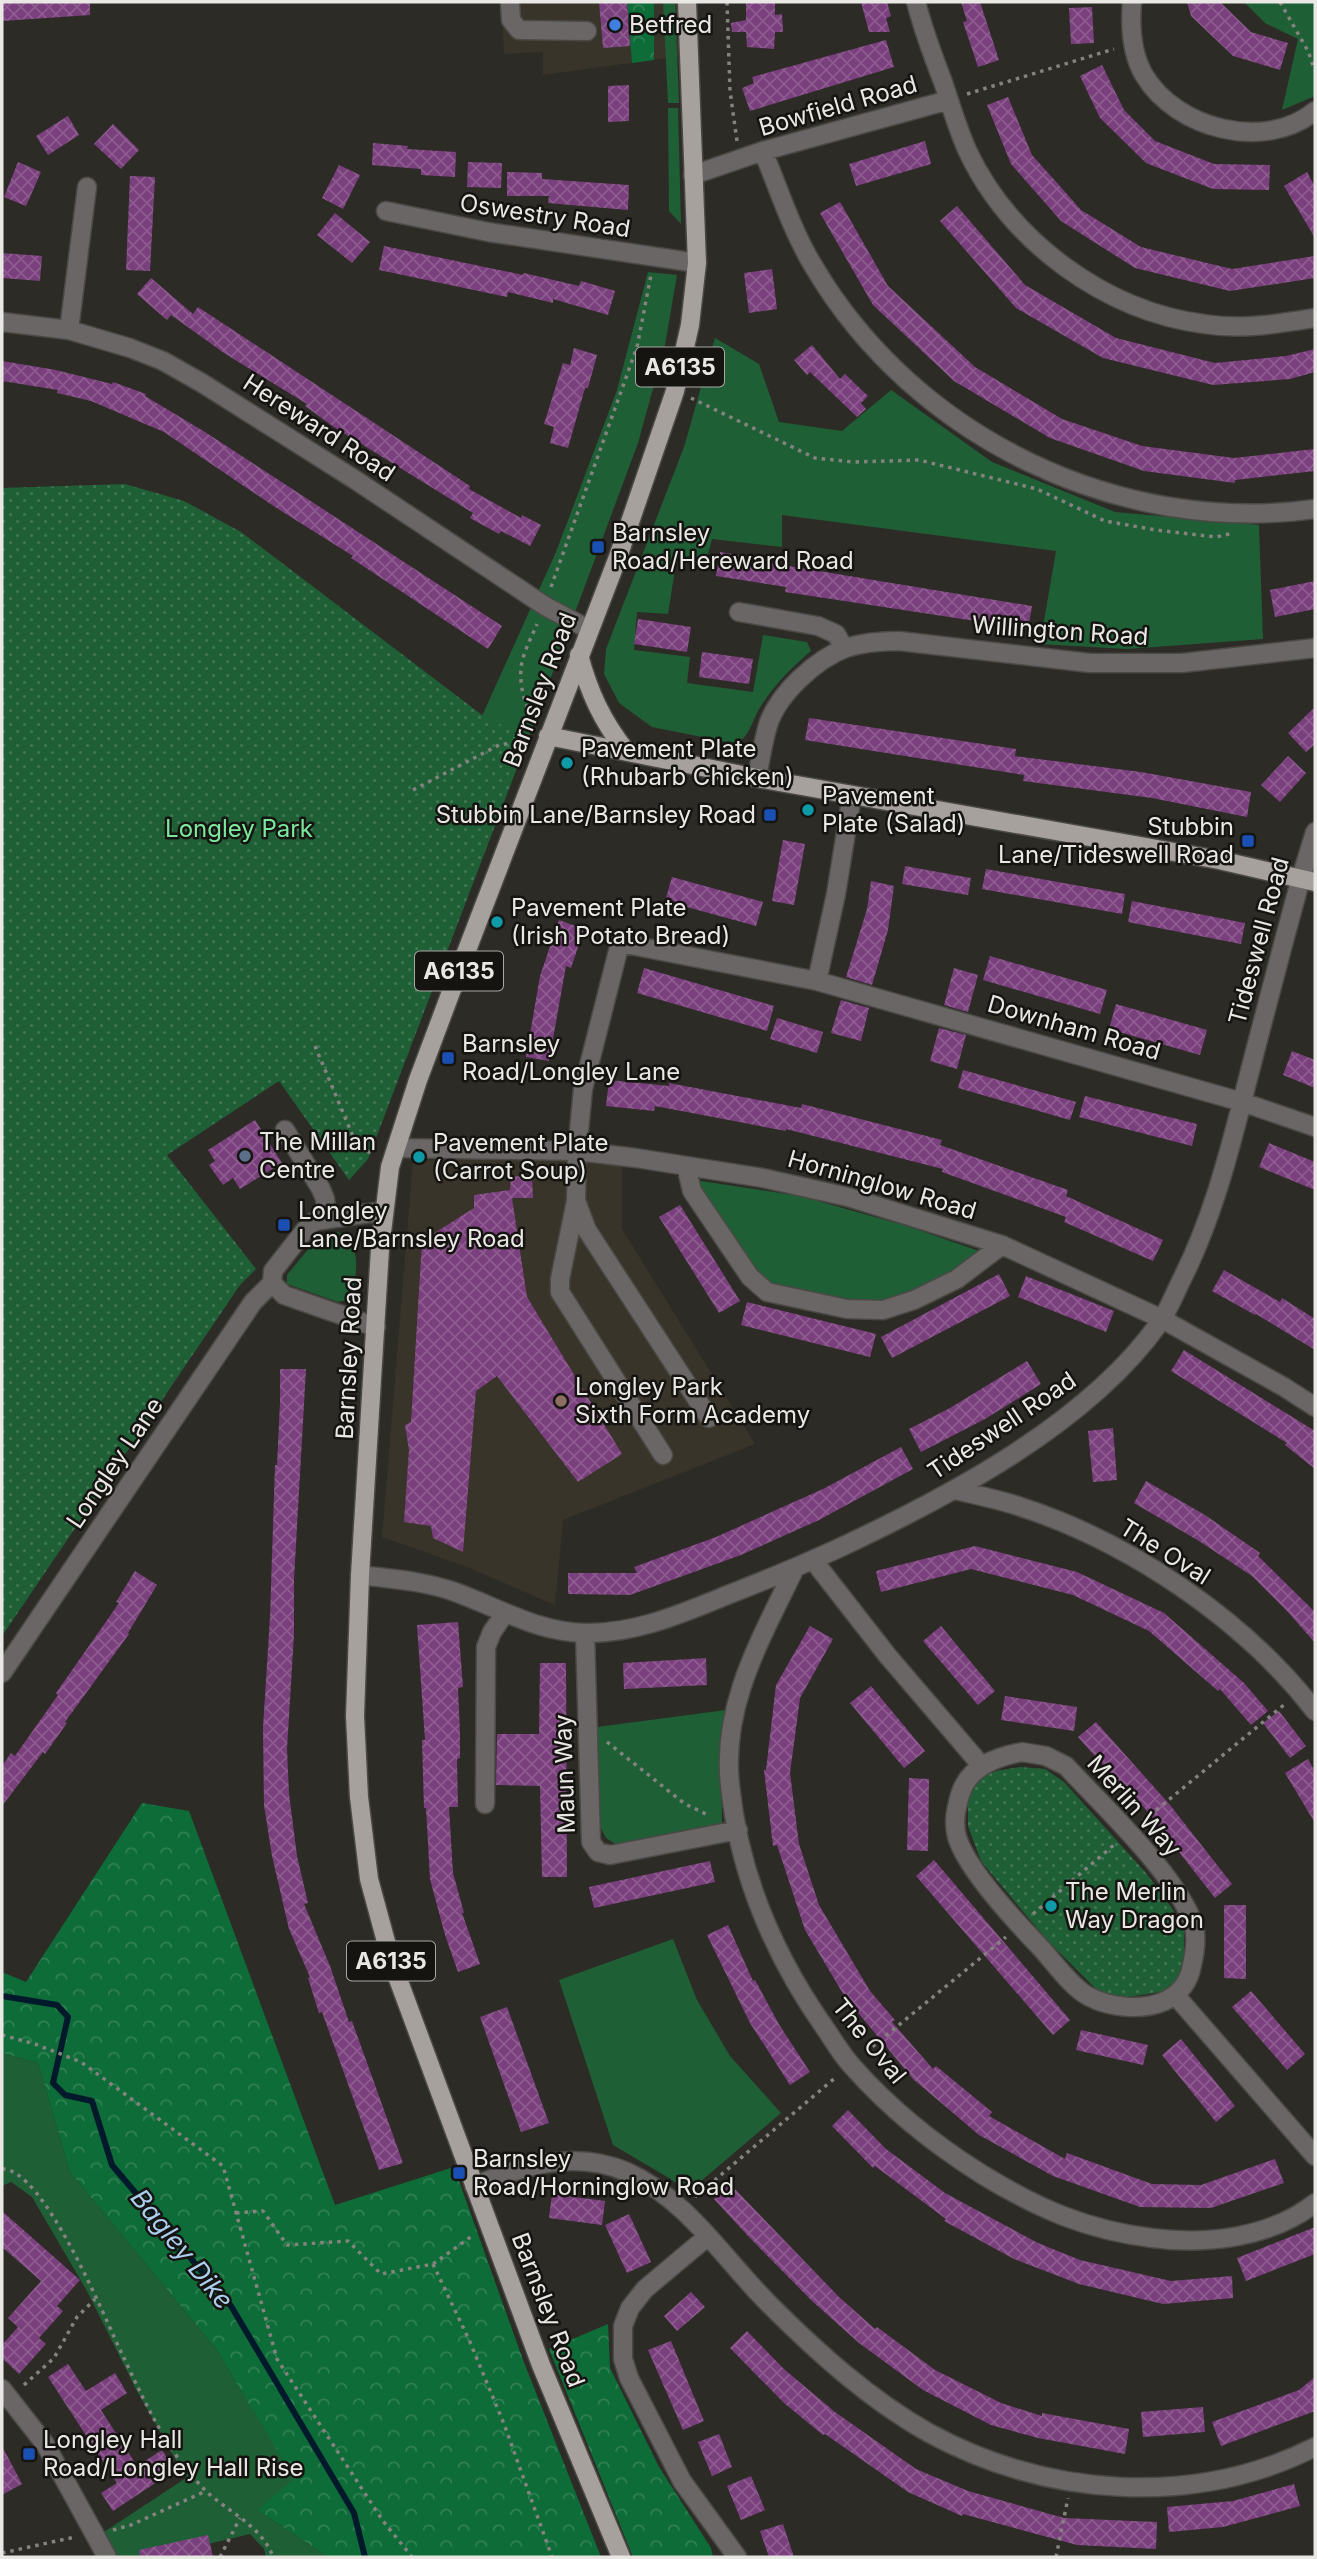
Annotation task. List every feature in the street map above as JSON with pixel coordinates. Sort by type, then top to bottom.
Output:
[{"type":"main road","name":"Barnsley Road","points":[[621,2557],[541,2365],[391,1960],[369,1879],[359,1797],[355,1716],[360,1576],[380,1249],[390,1167],[452,988],[588,629],[618,557],[675,390],[690,325],[697,263],[687,2]]},
{"type":"main road","points":[[579,655],[598,712],[625,751]]},
{"type":"main road","points":[[548,736],[757,778],[1050,828],[1308,880]]},
{"type":"street","points":[[510,2],[511,20],[519,30],[587,31]]},
{"type":"street","points":[[916,2],[949,100]]},
{"type":"street","points":[[1132,2],[1132,43],[1143,74],[1158,95],[1174,108],[1200,122],[1230,130],[1259,132],[1287,127],[1314,116]]},
{"type":"street","name":"Bowfield Road","points":[[693,175],[764,151],[949,100],[968,152],[993,194],[1010,215],[1027,235],[1067,269],[1112,296],[1161,314],[1205,324],[1261,327],[1315,318]]},
{"type":"street","points":[[764,151],[793,226],[820,277],[868,341],[902,376],[942,410],[987,439],[1047,471],[1109,495],[1187,510],[1246,514],[1315,509]]},
{"type":"street","points":[[69,330],[87,187]]},
{"type":"street","name":"Oswestry Road","points":[[386,211],[488,232],[697,263]]},
{"type":"street","name":"Hereward Road","points":[[2,322],[69,330],[163,361],[193,377],[354,479],[545,606],[588,629]]},
{"type":"street","points":[[739,612],[818,626],[836,634],[844,648]]},
{"type":"street","name":"Willington Road","points":[[757,778],[768,724],[782,697],[802,677],[844,648],[871,641],[900,640],[1090,663],[1182,663],[1315,648]]},
{"type":"street","points":[[817,981],[836,894],[852,795]]},
{"type":"street","name":"Tideswell Road","points":[[360,1576],[424,1583],[455,1592],[529,1624],[585,1633],[626,1630],[666,1620],[795,1568],[902,1519],[955,1490],[1033,1439],[1101,1389],[1132,1358],[1162,1319],[1198,1248],[1221,1186],[1242,1102],[1308,880],[1315,832]]},
{"type":"street","name":"Downham Road","points":[[577,1151],[583,1089],[620,943],[817,981],[1242,1102],[1315,1127]]},
{"type":"street","points":[[285,1130],[321,1189],[327,1218]]},
{"type":"street","name":"Horninglow Road","points":[[396,1148],[577,1151],[764,1178],[848,1197],[1002,1245],[1162,1319],[1284,1387],[1315,1408]]},
{"type":"street","points":[[577,1151],[576,1201],[559,1279],[559,1292],[663,1455]]},
{"type":"street","points":[[686,1166],[692,1191],[750,1278],[767,1292],[848,1309],[883,1310],[914,1300],[957,1279],[1002,1245]]},
{"type":"street","points":[[576,1201],[587,1230],[709,1419]]},
{"type":"street","name":"Longley Lane","points":[[2,1673],[253,1302],[272,1283],[273,1271],[305,1230],[316,1221],[327,1218],[384,1211]]},
{"type":"street","points":[[272,1283],[284,1295],[376,1327]]},
{"type":"street","name":"The Oval","points":[[955,1490],[1018,1506],[1116,1548],[1163,1576],[1218,1614],[1256,1647],[1300,1691],[1315,1711]]},
{"type":"street","points":[[813,1560],[887,1655],[981,1765],[962,1787],[955,1814],[957,1837],[973,1867],[1020,1926],[1085,1995],[1109,2005],[1135,2006],[1159,2003],[1176,1996],[1315,2156]]},
{"type":"street","name":"The Oval","points":[[795,1568],[762,1634],[743,1680],[730,1728],[729,1783],[756,1901],[782,1960],[810,2008],[850,2065],[894,2110],[948,2153],[1017,2196],[1081,2224],[1126,2235],[1181,2242],[1226,2239],[1256,2232],[1304,2212],[1315,2203]]},
{"type":"street","points":[[485,1804],[486,1647],[505,1613]]},
{"type":"street","name":"Maun Way","points":[[585,1633],[591,1842],[598,1852],[610,1855],[738,1830]]},
{"type":"street","name":"Merlin Way","points":[[981,1765],[1022,1752],[1046,1756],[1066,1766],[1127,1833],[1183,1902],[1194,1925],[1195,1951],[1189,1979],[1176,1996]]},
{"type":"street","points":[[474,2186],[531,2165],[556,2161],[598,2164],[626,2172],[682,2208],[768,2304],[870,2395],[930,2433],[1002,2465],[1071,2482],[1124,2488],[1176,2487],[1228,2477],[1290,2460],[1315,2447]]},
{"type":"street","points":[[707,2237],[645,2290],[629,2308],[623,2326],[623,2359],[629,2378],[682,2481],[737,2557]]},
{"type":"street","points":[[4,2396],[45,2444],[107,2557]]},
{"type":"path","points":[[727,2],[730,91],[740,160]]},
{"type":"path","points":[[1280,2],[1308,51],[1315,71]]},
{"type":"path","points":[[949,100],[1132,43]]},
{"type":"path","points":[[413,790],[499,745],[548,736],[528,712],[522,681],[522,663],[545,606],[637,347],[650,285],[652,258]]},
{"type":"path","points":[[675,390],[815,458],[853,462],[919,460],[944,465],[1037,489],[1105,521],[1216,537],[1237,532],[1246,514]]},
{"type":"path","points":[[315,1045],[355,1141],[390,1167]]},
{"type":"path","points":[[682,2208],[1300,1691]]},
{"type":"path","points":[[588,1727],[685,1804],[738,1830]]},
{"type":"path","points":[[2,2035],[81,2062],[223,2165],[277,2360],[383,2521],[412,2557]]},
{"type":"path","points":[[2,2169],[19,2173],[37,2193],[61,2228],[141,2394],[178,2458],[206,2491],[240,2518],[270,2548],[273,2557]]},
{"type":"path","points":[[236,2213],[263,2211],[287,2245],[348,2241],[381,2274],[433,2264],[489,2224]]},
{"type":"path","points":[[433,2264],[470,2342],[552,2557]]},
{"type":"path","points":[[4,2396],[54,2358],[77,2317],[95,2299]]},
{"type":"path","points":[[1056,2557],[1071,2482]]},
{"type":"path","points":[[2,2553],[118,2530],[206,2491]]},
{"type":"path","points":[[220,2557],[240,2518]]},
{"type":"shaded area","points":[[502,2],[678,2],[680,56],[543,75],[543,52],[504,54]]},
{"type":"shaded area","name":"Longley Park Sixth Form Academy","points":[[532,1157],[622,1163],[622,1229],[755,1444],[563,1520],[555,1605],[467,1567],[382,1537],[413,1161]]},
{"type":"green space","points":[[627,2],[654,2],[654,60],[632,63]]},
{"type":"green space","points":[[663,2],[675,2],[679,103],[668,103]]},
{"type":"green space","points":[[1244,2],[1315,2],[1315,96],[1282,110],[1298,39],[1265,23]]},
{"type":"green space","points":[[668,108],[678,108],[681,224],[669,211]]},
{"type":"green space","points":[[648,272],[677,275],[665,345],[638,443],[528,739],[482,716],[556,552],[617,390]]},
{"type":"green space","points":[[715,338],[759,364],[779,422],[842,431],[891,390],[992,462],[1115,512],[1259,525],[1263,639],[1127,649],[1040,644],[1056,551],[782,515],[782,547],[712,539],[705,565],[676,563],[668,614],[637,612],[634,650],[690,657],[687,683],[753,692],[763,635],[807,642],[811,651],[772,691],[737,744],[652,727],[619,703],[604,674],[606,649],[684,447]]},
{"type":"green space","name":"Longley Park","points":[[125,484],[184,501],[241,532],[482,715],[528,739],[368,1159],[349,1180],[279,1081],[167,1155],[256,1269],[240,1285],[2,1636],[2,488]]},
{"type":"green space","points":[[694,1180],[800,1196],[907,1226],[982,1252],[933,1284],[886,1301],[853,1304],[775,1285],[761,1277]]},
{"type":"green space","points":[[338,1232],[352,1245],[355,1253],[356,1271],[351,1299],[338,1302],[287,1284],[287,1275],[319,1236]]},
{"type":"green space","points":[[726,1710],[721,1762],[722,1824],[617,1845],[606,1838],[598,1822],[597,1727]]},
{"type":"green space","points":[[1020,1767],[1045,1769],[1064,1782],[1146,1873],[1171,1907],[1184,1928],[1184,1955],[1180,1977],[1166,1991],[1122,1998],[1097,1990],[1046,1939],[981,1861],[968,1826],[968,1794],[980,1778],[996,1771]]},
{"type":"green space","points":[[142,1803],[189,1811],[335,2205],[454,2167],[523,2360],[601,2557],[328,2557],[257,2510],[294,2479],[216,2349],[70,2172],[38,2063],[2,2053],[2,1972],[26,1982]]},
{"type":"green space","points":[[673,1939],[697,2000],[730,2056],[781,2113],[688,2192],[613,2145],[559,1980]]},
{"type":"green space","points":[[2,2053],[38,2063],[70,2172],[216,2349],[295,2480],[257,2510],[328,2557],[266,2557],[264,2549],[250,2534],[154,2557],[117,2557],[104,2532],[186,2478],[136,2389],[87,2291],[32,2197],[11,2182],[2,2186]]},
{"type":"green space","points":[[608,2324],[610,2368],[659,2467],[711,2548],[713,2557],[633,2557],[549,2349]]},
{"type":"building","points":[[2,2],[90,2],[90,15],[3,21]]},
{"type":"building","points":[[599,2],[627,2],[630,46],[603,48]]},
{"type":"building","points":[[746,2],[775,2],[775,15],[782,14],[783,32],[775,32],[774,49],[747,47],[746,32],[732,32],[731,23],[746,20]]},
{"type":"building","points":[[861,2],[887,2],[891,16],[886,18],[890,32],[869,32]]},
{"type":"building","points":[[961,2],[980,2],[999,60],[978,67],[963,22],[967,21]]},
{"type":"building","points":[[1187,2],[1220,2],[1251,32],[1288,43],[1280,70],[1233,56],[1191,16]]},
{"type":"building","points":[[1092,7],[1094,43],[1071,44],[1069,8]]},
{"type":"building","points":[[886,40],[894,67],[750,111],[742,88],[754,83],[752,77]]},
{"type":"building","points":[[1102,65],[1124,110],[1155,141],[1214,164],[1270,165],[1269,190],[1213,189],[1146,163],[1100,118],[1080,76]]},
{"type":"building","points":[[629,85],[629,121],[608,122],[608,86]]},
{"type":"building","points":[[1008,97],[1032,155],[1081,210],[1141,247],[1232,269],[1315,256],[1315,278],[1230,291],[1135,268],[1061,221],[1011,164],[987,105]]},
{"type":"building","points":[[68,116],[79,135],[48,155],[36,136]]},
{"type":"building","points":[[113,124],[139,150],[121,169],[94,144]]},
{"type":"building","points":[[925,141],[931,164],[856,186],[849,164]]},
{"type":"building","points":[[373,143],[408,146],[407,149],[456,152],[455,177],[421,175],[421,169],[372,165]]},
{"type":"building","points":[[18,162],[41,172],[26,206],[4,197]]},
{"type":"building","points":[[468,162],[502,163],[501,188],[467,187]]},
{"type":"building","points":[[339,165],[360,175],[343,209],[322,198]]},
{"type":"building","points":[[507,172],[542,173],[542,179],[629,185],[628,210],[548,203],[549,196],[507,196]]},
{"type":"building","points":[[1307,172],[1315,187],[1315,238],[1284,186]]},
{"type":"building","points":[[130,176],[155,177],[150,271],[126,270]]},
{"type":"building","points":[[840,202],[888,286],[975,367],[1062,419],[1142,446],[1234,458],[1315,449],[1315,471],[1235,480],[1235,483],[1144,471],[1050,438],[954,381],[873,305],[820,213]]},
{"type":"building","points":[[957,206],[1025,285],[1116,338],[1215,363],[1286,356],[1315,349],[1315,372],[1290,379],[1213,385],[1103,358],[1016,308],[940,221]]},
{"type":"building","points":[[335,213],[370,242],[352,263],[317,235]]},
{"type":"building","points":[[384,246],[579,286],[581,281],[615,291],[608,315],[553,299],[553,303],[508,292],[507,297],[379,270]]},
{"type":"building","points":[[2,253],[42,256],[40,281],[2,278]]},
{"type":"building","points":[[772,269],[777,309],[749,313],[744,273]]},
{"type":"building","points":[[151,278],[193,314],[198,307],[470,486],[469,489],[521,518],[522,515],[541,525],[530,546],[501,531],[499,534],[470,518],[473,513],[334,427],[305,406],[307,404],[224,353],[171,315],[167,320],[137,294]]},
{"type":"building","points":[[812,345],[840,379],[845,374],[868,396],[861,403],[866,409],[857,417],[810,372],[807,375],[794,360]]},
{"type":"building","points":[[574,348],[597,355],[568,448],[550,443],[554,427],[544,424],[563,363],[570,365]]},
{"type":"building","points":[[2,361],[56,370],[112,384],[113,382],[146,394],[145,396],[205,432],[502,626],[488,649],[351,558],[353,556],[164,432],[91,401],[57,393],[58,390],[2,381]]},
{"type":"building","points":[[720,552],[765,559],[764,562],[1032,606],[1028,629],[785,592],[786,587],[716,576]]},
{"type":"building","points":[[1315,581],[1315,609],[1275,617],[1270,590]]},
{"type":"building","points":[[638,619],[691,627],[687,652],[634,644]]},
{"type":"building","points":[[702,652],[753,659],[749,684],[699,677]]},
{"type":"building","points":[[1315,707],[1315,744],[1306,752],[1288,733]]},
{"type":"building","points":[[809,718],[1016,749],[1015,756],[1141,772],[1251,792],[1247,817],[1152,798],[1023,781],[1024,775],[805,740]]},
{"type":"building","points":[[1288,756],[1306,773],[1280,802],[1261,785]]},
{"type":"building","points":[[783,840],[805,844],[794,905],[772,901]]},
{"type":"building","points":[[905,866],[971,878],[968,895],[902,884]]},
{"type":"building","points":[[986,869],[1125,894],[1122,914],[982,889]]},
{"type":"building","points":[[672,877],[763,902],[756,926],[665,901]]},
{"type":"building","points":[[871,881],[894,886],[888,930],[872,985],[846,977],[867,909]]},
{"type":"building","points":[[1132,901],[1245,923],[1241,944],[1128,922]]},
{"type":"building","points":[[559,920],[584,929],[571,968],[566,966],[549,1061],[526,1057],[540,976]]},
{"type":"building","points":[[990,956],[1107,990],[1100,1014],[983,980]]},
{"type":"building","points":[[644,968],[774,1006],[767,1031],[637,993]]},
{"type":"building","points":[[954,968],[978,975],[968,1012],[944,1005]]},
{"type":"building","points":[[841,1000],[869,1008],[861,1041],[831,1033]]},
{"type":"building","points":[[1116,1004],[1207,1030],[1200,1055],[1109,1029]]},
{"type":"building","points":[[777,1018],[823,1032],[817,1053],[770,1039]]},
{"type":"building","points":[[939,1028],[966,1035],[957,1069],[930,1061]]},
{"type":"building","points":[[1292,1051],[1315,1060],[1315,1088],[1283,1075]]},
{"type":"building","points":[[963,1070],[1076,1102],[1070,1120],[958,1088]]},
{"type":"building","points":[[609,1080],[669,1086],[669,1083],[801,1108],[802,1104],[942,1140],[940,1145],[1068,1190],[1066,1196],[1163,1240],[1153,1261],[1064,1222],[1066,1217],[942,1172],[943,1169],[786,1129],[655,1106],[654,1111],[606,1106]]},
{"type":"building","points":[[1085,1096],[1197,1124],[1192,1146],[1079,1117]]},
{"type":"building","name":"The Millan Centre","points":[[255,1120],[282,1163],[240,1189],[233,1178],[223,1185],[209,1165],[215,1161],[208,1150]]},
{"type":"building","points":[[1269,1143],[1315,1162],[1315,1190],[1259,1167]]},
{"type":"building","points":[[511,1176],[532,1177],[533,1198],[512,1198],[527,1297],[622,1454],[578,1482],[497,1376],[476,1391],[463,1552],[433,1538],[431,1526],[404,1522],[409,1450],[405,1425],[411,1422],[422,1241],[474,1208],[474,1195],[510,1190]]},
{"type":"building","points":[[680,1205],[740,1301],[719,1313],[659,1217]]},
{"type":"building","points":[[1224,1270],[1280,1302],[1282,1298],[1315,1319],[1315,1350],[1212,1291]]},
{"type":"building","points":[[999,1274],[1010,1296],[892,1358],[881,1337]]},
{"type":"building","points":[[1026,1276],[1114,1311],[1106,1332],[1018,1297]]},
{"type":"building","points":[[747,1302],[876,1334],[870,1357],[741,1325]]},
{"type":"building","points":[[1184,1350],[1315,1431],[1315,1469],[1285,1445],[1287,1443],[1171,1371]]},
{"type":"building","points":[[1027,1361],[1041,1384],[985,1419],[921,1452],[909,1429],[950,1408]]},
{"type":"building","points":[[280,1369],[306,1369],[287,1749],[289,1794],[297,1856],[308,1903],[304,1904],[330,1966],[349,2022],[352,2021],[403,2163],[379,2170],[322,2012],[319,2013],[308,1978],[310,1977],[289,1929],[272,1856],[264,1805],[263,1728]]},
{"type":"building","points":[[1113,1428],[1117,1480],[1093,1482],[1088,1431]]},
{"type":"building","points":[[901,1447],[913,1469],[819,1520],[741,1555],[630,1595],[568,1594],[568,1573],[637,1573],[634,1567],[716,1537],[823,1489]]},
{"type":"building","points":[[1146,1481],[1205,1515],[1260,1553],[1258,1556],[1315,1612],[1315,1643],[1252,1576],[1134,1503]]},
{"type":"building","points":[[975,1546],[1077,1572],[1164,1613],[1244,1683],[1268,1711],[1251,1725],[1220,1689],[1218,1691],[1149,1631],[1073,1595],[971,1569],[881,1592],[876,1571]]},
{"type":"building","points":[[135,1571],[157,1585],[129,1634],[65,1722],[67,1723],[2,1806],[2,1766],[11,1753],[15,1756],[58,1695],[56,1693],[119,1603],[116,1602]]},
{"type":"building","points":[[458,1622],[463,1687],[458,1688],[458,1807],[449,1807],[453,1873],[462,1913],[480,1964],[458,1972],[430,1879],[424,1808],[422,1740],[425,1740],[417,1625]]},
{"type":"building","points":[[810,1626],[833,1639],[800,1698],[790,1773],[799,1844],[819,1905],[870,1991],[895,2020],[892,2022],[933,2069],[936,2066],[992,2112],[989,2116],[1065,2159],[1067,2153],[1152,2184],[1201,2185],[1275,2159],[1284,2183],[1211,2208],[1140,2207],[1053,2176],[979,2135],[913,2079],[845,1997],[805,1930],[777,1845],[773,1846],[764,1770],[776,1685]]},
{"type":"building","points":[[941,1626],[995,1691],[978,1705],[923,1641]]},
{"type":"building","points":[[706,1658],[707,1685],[624,1689],[623,1663]]},
{"type":"building","points":[[540,1663],[566,1663],[567,1877],[542,1877],[540,1786],[496,1785],[497,1734],[539,1734]]},
{"type":"building","points":[[871,1686],[925,1751],[904,1768],[850,1703]]},
{"type":"building","points":[[1005,1696],[1077,1707],[1074,1731],[1001,1720]]},
{"type":"building","points":[[1279,1711],[1306,1746],[1290,1758],[1263,1723]]},
{"type":"building","points":[[1096,1722],[1170,1805],[1232,1884],[1215,1898],[1143,1806],[1141,1808],[1078,1737]]},
{"type":"building","points":[[1308,1759],[1315,1772],[1315,1823],[1285,1773]]},
{"type":"building","points":[[909,1778],[929,1779],[928,1851],[907,1850]]},
{"type":"building","points":[[934,1860],[1070,2020],[1053,2035],[916,1876]]},
{"type":"building","points":[[710,1861],[715,1882],[594,1908],[589,1887]]},
{"type":"building","points":[[1224,1905],[1246,1905],[1246,1979],[1224,1978]]},
{"type":"building","points":[[728,1925],[753,1981],[755,1980],[780,2026],[810,2072],[790,2085],[750,2023],[707,1935]]},
{"type":"building","points":[[1251,1991],[1305,2054],[1287,2070],[1232,2007]]},
{"type":"building","points":[[507,2007],[549,2123],[521,2132],[480,2017]]},
{"type":"building","points":[[1081,2030],[1148,2045],[1143,2065],[1076,2050]]},
{"type":"building","points":[[1181,2039],[1235,2106],[1216,2122],[1162,2055]]},
{"type":"building","points":[[848,2110],[886,2149],[945,2193],[1038,2243],[1080,2260],[1171,2281],[1232,2276],[1233,2298],[1163,2304],[1079,2284],[1014,2259],[944,2221],[946,2219],[875,2166],[873,2168],[832,2126]]},
{"type":"building","points":[[730,2184],[839,2297],[875,2329],[877,2327],[935,2370],[1001,2403],[1042,2416],[1042,2413],[1129,2429],[1125,2454],[1038,2438],[991,2425],[923,2390],[859,2343],[812,2301],[748,2236],[714,2199]]},
{"type":"building","points":[[552,2194],[605,2201],[602,2225],[549,2218]]},
{"type":"building","points":[[2,2211],[80,2280],[57,2306],[63,2311],[39,2338],[46,2344],[19,2374],[2,2358],[2,2345],[18,2327],[8,2318],[41,2281],[2,2247]]},
{"type":"building","points":[[629,2214],[651,2262],[627,2273],[605,2225]]},
{"type":"building","points":[[1315,2227],[1315,2254],[1246,2281],[1237,2258]]},
{"type":"building","points":[[691,2292],[705,2307],[677,2331],[664,2316]]},
{"type":"building","points":[[747,2331],[785,2370],[835,2412],[916,2469],[968,2491],[1064,2518],[1157,2522],[1156,2549],[1077,2545],[963,2514],[962,2516],[908,2492],[823,2435],[784,2403],[730,2348]]},
{"type":"building","points":[[671,2341],[704,2421],[683,2430],[648,2350]]},
{"type":"building","points":[[68,2364],[86,2391],[115,2373],[127,2393],[101,2410],[137,2466],[162,2450],[175,2470],[113,2511],[101,2493],[117,2483],[48,2377]]},
{"type":"building","points":[[1315,2377],[1315,2411],[1221,2446],[1212,2422],[1299,2390]]},
{"type":"building","points":[[1203,2407],[1205,2432],[1143,2437],[1141,2412]]},
{"type":"building","points":[[719,2434],[732,2467],[712,2476],[698,2442]]},
{"type":"building","points":[[2,2446],[22,2484],[2,2495]]},
{"type":"building","points":[[751,2476],[765,2510],[741,2520],[727,2486]]},
{"type":"building","points":[[1294,2484],[1300,2506],[1223,2527],[1169,2532],[1167,2507],[1233,2501]]},
{"type":"building","points":[[783,2524],[794,2557],[769,2557],[760,2531]]},
{"type":"building","points":[[208,2535],[213,2557],[140,2557],[139,2550]]},
{"type":"waterway","name":"Bagley Dike","points":[[2,1996],[57,2005],[68,2017],[53,2083],[65,2095],[92,2101],[112,2165],[231,2306],[354,2513],[365,2557]]},
{"type":"place","name":"Betfred","points":[[615,25]]},
{"type":"place","name":"Barnsley Road/Hereward Road","points":[[598,547]]},
{"type":"place","name":"Pavement Plate (Rhubarb Chicken)","points":[[567,763]]},
{"type":"place","name":"Pavement Plate (Salad)","points":[[808,810]]},
{"type":"place","name":"Stubbin Lane/Barnsley Road","points":[[770,815]]},
{"type":"place","name":"Stubbin Lane/Tideswell Road","points":[[1248,841]]},
{"type":"place","name":"Pavement Plate (Irish Potato Bread)","points":[[497,922]]},
{"type":"place","name":"Barnsley Road/Longley Lane","points":[[448,1058]]},
{"type":"place","name":"The Millan Centre","points":[[245,1156]]},
{"type":"place","name":"Pavement Plate (Carrot Soup)","points":[[419,1157]]},
{"type":"place","name":"Longley Lane/Barnsley Road","points":[[284,1225]]},
{"type":"place","name":"Longley Park Sixth Form Academy","points":[[561,1401]]},
{"type":"place","name":"The Merlin Way Dragon","points":[[1051,1906]]},
{"type":"place","name":"Barnsley Road/Horninglow Road","points":[[459,2173]]},
{"type":"place","name":"Longley Hall Road/Longley Hall Rise","points":[[29,2454]]}]
